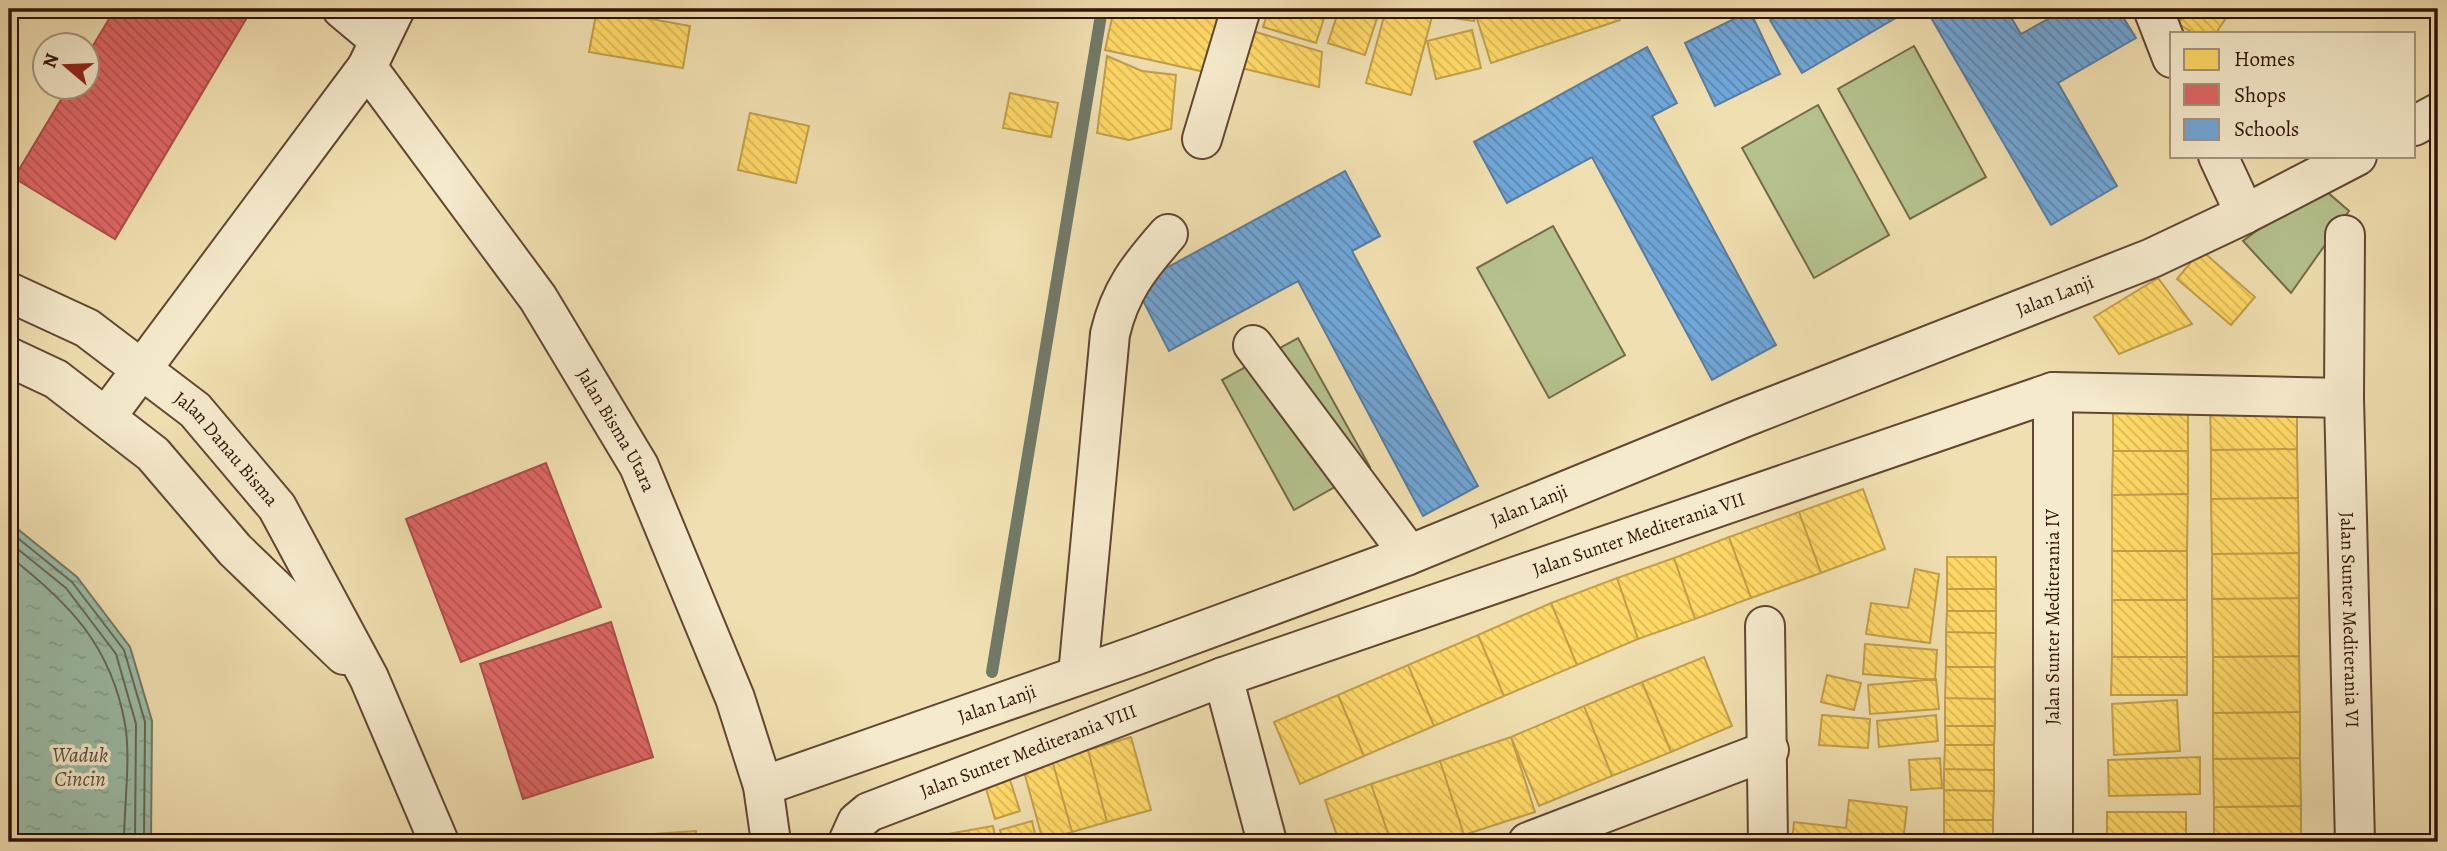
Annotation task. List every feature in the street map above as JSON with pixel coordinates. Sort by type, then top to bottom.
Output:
[{"type":"street","name":"Jalan Bisma Utara","points":[[342,9],[380,38],[639,466],[735,698],[763,786],[771,842]]},
{"type":"street","points":[[1202,139],[1241,9]]},
{"type":"street","points":[[2153,9],[2170,53]]},
{"type":"street","points":[[106,417],[143,371],[380,38]]},
{"type":"street","points":[[2416,125],[2438,113]]},
{"type":"street","points":[[2219,158],[2245,214]]},
{"type":"street","name":"Jalan Lanji","points":[[763,786],[1406,556],[1743,418],[2151,258],[2245,214],[2353,158]]},
{"type":"street","points":[[1078,675],[1110,334],[1117,303],[1138,269],[1168,234]]},
{"type":"street","name":"Jalan Sunter Mediterania VI","points":[[2345,235],[2344,398],[2355,842]]},
{"type":"street","name":"Jalan Danau Bisma","points":[[9,292],[87,328],[195,410],[277,507],[369,678],[439,842]]},
{"type":"street","points":[[1253,345],[1400,542],[1406,556]]},
{"type":"street","name":"Jalan Danau Bisma","points":[[9,357],[56,379],[153,454],[235,551],[369,678]]},
{"type":"street","points":[[2053,392],[2344,398]]},
{"type":"street","name":"Jalan Sunter Mediterania VII","points":[[1223,677],[2053,392]]},
{"type":"street","name":"Jalan Sunter Mediterania IV","points":[[2053,392],[2053,842]]},
{"type":"street","points":[[1765,626],[1769,750],[1768,842]]},
{"type":"street","points":[[1223,677],[1267,842]]},
{"type":"street","name":"Jalan Sunter Mediterania VIII","points":[[848,842],[857,822],[869,812],[1223,677]]},
{"type":"street","points":[[1528,842],[1769,750]]},
{"type":"shaded area","points":[[1914,46],[1986,177],[1910,219],[1838,89]]},
{"type":"shaded area","points":[[1818,105],[1889,235],[1814,278],[1742,148]]},
{"type":"shaded area","points":[[2318,184],[2349,211],[2291,293],[2243,241]]},
{"type":"shaded area","points":[[1553,226],[1625,355],[1549,398],[1477,268]]},
{"type":"shaded area","points":[[1298,338],[1370,467],[1294,510],[1222,380]]},
{"type":"water","name":"Waduk Cincin","points":[[9,522],[77,577],[130,647],[152,721],[151,842],[9,842]]},
{"type":"building: Homes","points":[[597,9],[690,26],[683,68],[589,52]]},
{"type":"building: Homes","points":[[1114,9],[1195,9],[1218,14],[1205,72],[1105,50]]},
{"type":"building: Homes","points":[[1269,9],[1327,9],[1316,43],[1263,27]]},
{"type":"building: Homes","points":[[1339,9],[1380,9],[1365,55],[1328,43]]},
{"type":"building: Homes","points":[[1386,9],[1434,9],[1411,95],[1366,83]]},
{"type":"building: Homes","points":[[1447,9],[1476,9],[1474,21],[1446,17]]},
{"type":"building: Homes","points":[[1497,9],[1617,9],[1620,20],[1491,63],[1476,16]]},
{"type":"building: Homes","points":[[2188,9],[2232,9],[2217,32],[2192,32],[2178,24]]},
{"type":"building: Homes","points":[[1472,30],[1481,68],[1436,79],[1427,41]]},
{"type":"building: Homes","points":[[1256,32],[1322,52],[1319,87],[1233,66],[1246,36]]},
{"type":"building: Homes","points":[[1107,56],[1142,71],[1176,75],[1171,129],[1129,140],[1097,133]]},
{"type":"building: Homes","points":[[1010,93],[1058,103],[1051,137],[1003,128]]},
{"type":"building: Homes","points":[[750,113],[809,126],[796,183],[738,170]]},
{"type":"building: Homes","points":[[2201,250],[2255,297],[2231,325],[2177,279]]},
{"type":"building: Homes","points":[[2158,278],[2192,324],[2119,354],[2094,317]]},
{"type":"building: Homes","points":[[2113,399],[2188,399],[2188,451],[2113,451]]},
{"type":"building: Homes","points":[[2297,400],[2297,449],[2211,450],[2210,402]]},
{"type":"building: Homes","points":[[2297,449],[2298,498],[2211,499],[2211,450]]},
{"type":"building: Homes","points":[[2113,451],[2188,451],[2188,494],[2112,495]]},
{"type":"building: Homes","points":[[1863,489],[1885,549],[1821,573],[1799,512]]},
{"type":"building: Homes","points":[[2188,494],[2187,551],[2112,551],[2112,495]]},
{"type":"building: Homes","points":[[2298,498],[2299,553],[2212,554],[2211,499]]},
{"type":"building: Homes","points":[[1799,512],[1821,573],[1751,598],[1729,537]]},
{"type":"building: Homes","points":[[1729,537],[1751,598],[1695,619],[1674,558]]},
{"type":"building: Homes","points":[[2112,551],[2187,551],[2187,600],[2112,600]]},
{"type":"building: Homes","points":[[2299,553],[2299,598],[2212,599],[2212,554]]},
{"type":"building: Homes","points":[[1947,557],[1996,557],[1996,589],[1947,589]]},
{"type":"building: Homes","points":[[1674,558],[1695,619],[1638,639],[1617,578]]},
{"type":"building: Homes","points":[[1915,569],[1939,574],[1930,643],[1866,634],[1871,603],[1908,608]]},
{"type":"building: Homes","points":[[1617,578],[1638,639],[1577,665],[1551,603]]},
{"type":"building: Homes","points":[[1947,589],[1996,589],[1996,611],[1947,611]]},
{"type":"building: Homes","points":[[2299,598],[2299,656],[2213,657],[2212,599]]},
{"type":"building: Homes","points":[[2112,600],[2187,600],[2187,657],[2112,657]]},
{"type":"building: Homes","points":[[1551,603],[1577,665],[1504,696],[1478,635]]},
{"type":"building: Homes","points":[[1947,611],[1996,611],[1996,633],[1946,632]]},
{"type":"building: Homes","points":[[1946,632],[1996,633],[1995,667],[1946,667]]},
{"type":"building: Homes","points":[[1478,635],[1504,696],[1434,726],[1408,665]]},
{"type":"building: Homes","points":[[1865,644],[1937,650],[1935,680],[1863,674]]},
{"type":"building: Homes","points":[[2299,656],[2300,712],[2213,713],[2213,657]]},
{"type":"building: Homes","points":[[1704,657],[1732,726],[1671,752],[1642,682]]},
{"type":"building: Homes","points":[[2112,657],[2187,657],[2187,695],[2111,695]]},
{"type":"building: Homes","points":[[1408,665],[1434,726],[1364,756],[1338,695]]},
{"type":"building: Homes","points":[[1946,667],[1995,667],[1995,699],[1945,698]]},
{"type":"building: Homes","points":[[1827,675],[1861,683],[1854,710],[1821,702]]},
{"type":"building: Homes","points":[[1936,679],[1939,709],[1870,714],[1868,685]]},
{"type":"building: Homes","points":[[1642,682],[1671,752],[1612,776],[1584,706]]},
{"type":"building: Homes","points":[[1338,695],[1364,756],[1300,784],[1274,722]]},
{"type":"building: Homes","points":[[1945,698],[1995,699],[1995,726],[1945,726]]},
{"type":"building: Homes","points":[[2177,700],[2180,751],[2114,755],[2112,704]]},
{"type":"building: Homes","points":[[1584,706],[1612,776],[1539,806],[1511,737]]},
{"type":"building: Homes","points":[[2300,712],[2300,758],[2213,759],[2213,713]]},
{"type":"building: Homes","points":[[1822,715],[1870,719],[1868,748],[1819,745]]},
{"type":"building: Homes","points":[[1936,715],[1938,741],[1879,747],[1877,721]]},
{"type":"building: Homes","points":[[1945,726],[1995,726],[1994,745],[1945,745]]},
{"type":"building: Homes","points":[[1131,737],[1151,810],[1107,822],[1088,750]]},
{"type":"building: Homes","points":[[1511,737],[1535,812],[1464,835],[1440,761]]},
{"type":"building: Homes","points":[[1945,745],[1994,745],[1994,770],[1944,769]]},
{"type":"building: Homes","points":[[1088,750],[1107,822],[1072,832],[1052,760]]},
{"type":"building: Homes","points":[[2200,757],[2200,794],[2109,796],[2108,760]]},
{"type":"building: Homes","points":[[1940,758],[1942,788],[1911,790],[1909,760]]},
{"type":"building: Homes","points":[[2300,758],[2301,806],[2214,807],[2213,759]]},
{"type":"building: Homes","points":[[1052,760],[1072,832],[1043,841],[1023,768]]},
{"type":"building: Homes","points":[[1440,761],[1464,835],[1443,842],[1391,842],[1371,784]]},
{"type":"building: Homes","points":[[1944,769],[1994,770],[1994,791],[1944,790]]},
{"type":"building: Homes","points":[[1009,777],[1020,811],[995,819],[985,785]]},
{"type":"building: Homes","points":[[1371,784],[1391,842],[1339,842],[1325,800]]},
{"type":"building: Homes","points":[[1944,790],[1994,791],[1993,820],[1944,820]]},
{"type":"building: Homes","points":[[1849,800],[1907,807],[1903,842],[1792,842],[1794,822],[1846,828]]},
{"type":"building: Homes","points":[[2301,806],[2301,842],[2214,842],[2214,807]]},
{"type":"building: Homes","points":[[2107,812],[2186,812],[2186,842],[2107,842]]},
{"type":"building: Homes","points":[[1944,820],[1993,820],[1993,842],[1944,842]]},
{"type":"building: Homes","points":[[1032,821],[1037,842],[1003,842],[1000,830]]},
{"type":"building: Homes","points":[[993,826],[996,842],[914,842],[914,840]]},
{"type":"building: Homes","points":[[696,831],[696,842],[552,842],[552,841]]},
{"type":"building: Shops","points":[[115,9],[252,9],[115,239],[14,178],[60,102],[102,102],[101,32]]},
{"type":"building: Shops","points":[[546,463],[601,607],[461,662],[406,519]]},
{"type":"building: Shops","points":[[611,622],[653,757],[523,799],[480,664]]},
{"type":"building: Schools","points":[[1789,9],[1911,9],[1802,73],[1770,20]]},
{"type":"building: Schools","points":[[1926,9],[2006,9],[2021,34],[2066,9],[2118,9],[2136,38],[2058,83],[2117,186],[2051,225]]},
{"type":"building: Schools","points":[[1750,11],[1780,74],[1715,106],[1685,43]]},
{"type":"building: Schools","points":[[1647,47],[1677,103],[1652,116],[1776,345],[1712,380],[1592,157],[1507,203],[1474,142]]},
{"type":"building: Schools","points":[[1345,171],[1380,236],[1352,251],[1478,486],[1423,516],[1298,281],[1169,351],[1135,285]]},
{"type":"waterway","points":[[992,672],[1102,9]]}]
